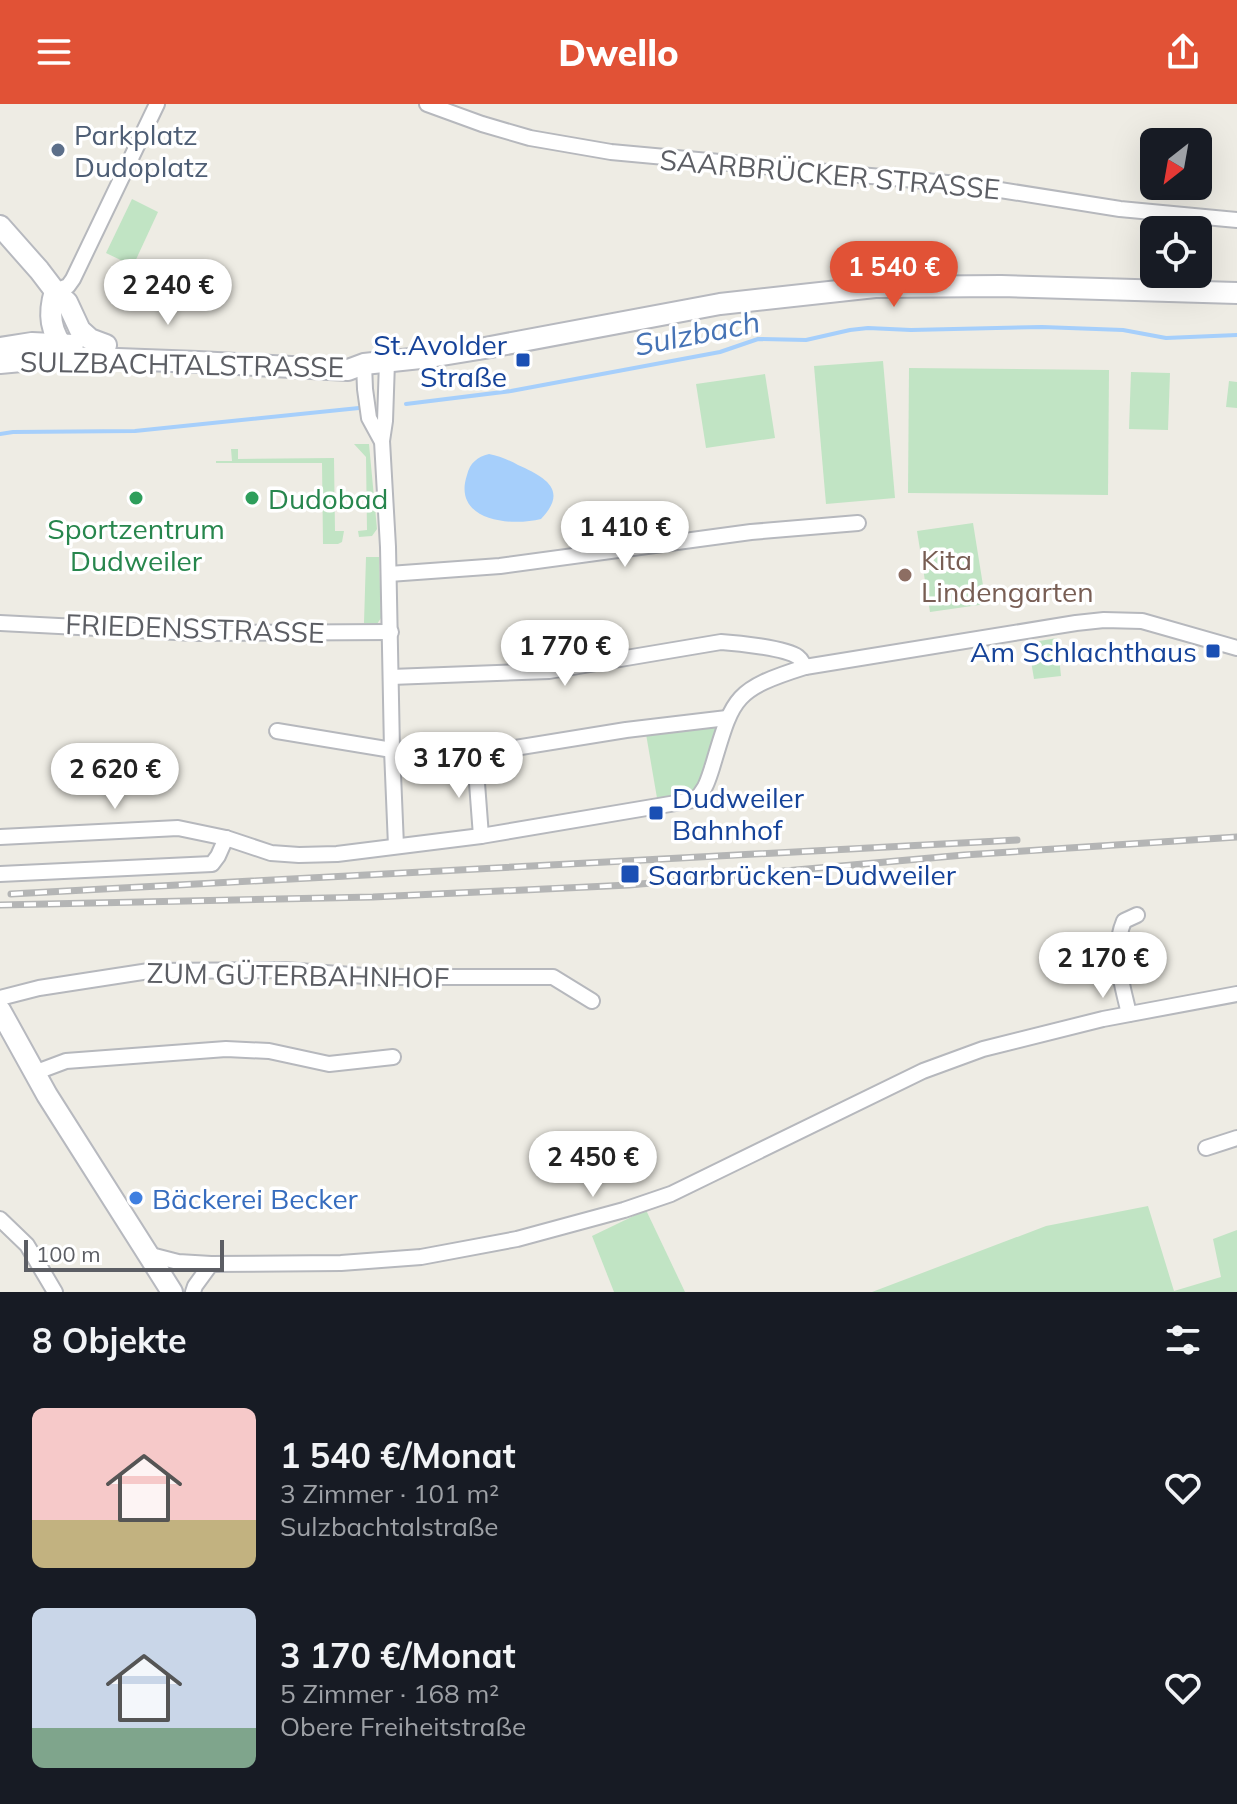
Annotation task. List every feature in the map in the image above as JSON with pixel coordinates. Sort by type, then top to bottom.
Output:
[{"type":"main road","points":[[0,226],[67,302],[80,330],[90,339],[106,345]]},
{"type":"main road","name":"SULZBACHTALSTRASSE","points":[[69,351],[106,345],[387,362],[485,348],[720,304],[875,287],[1016,286],[1237,293]]},
{"type":"main road","points":[[55,291],[51,304],[54,333],[69,351]]},
{"type":"main road","points":[[69,351],[69,335],[75,319]]},
{"type":"main road","points":[[52,323],[35,353],[69,351]]},
{"type":"main road","name":"SULZBACHTALSTRASSE","points":[[0,348],[35,353]]},
{"type":"main road","name":"SULZBACHTALSTRASSE","points":[[69,351],[348,370],[356,361]]},
{"type":"main road","name":"SULZBACHTALSTRASSE","points":[[0,363],[35,353]]},
{"type":"main road","points":[[0,1010],[34,1073],[172,1292]]},
{"type":"street","points":[[55,291],[68,286],[73,279],[157,104]]},
{"type":"street","name":"SAARBRÜCKER STRASSE","points":[[427,104],[530,138],[611,152],[969,185],[1120,209],[1237,220]]},
{"type":"street","points":[[356,361],[365,389],[369,418],[382,441]]},
{"type":"street","points":[[387,362],[382,441],[387,512],[396,846]]},
{"type":"street","points":[[389,574],[500,566],[751,532],[858,523]]},
{"type":"street","points":[[0,837],[178,828],[226,838],[271,853],[299,855],[337,854],[481,836],[694,800],[707,783],[735,702],[750,688],[769,678],[805,667],[1089,621],[1142,621],[1237,648]]},
{"type":"street","name":"FRIEDENSSTRASSE","points":[[0,623],[195,633],[391,632]]},
{"type":"street","points":[[391,677],[549,671],[721,642],[791,653],[800,658],[805,667]]},
{"type":"street","points":[[481,836],[476,770],[484,753],[607,732],[727,718]]},
{"type":"street","points":[[277,731],[392,750]]},
{"type":"street","points":[[0,874],[212,864],[226,838]]},
{"type":"street","points":[[1129,1014],[1117,951],[1124,921],[1137,915]]},
{"type":"street","name":"ZUM GÜTERBAHNHOF","points":[[0,998],[39,988],[149,971],[285,970],[379,977],[553,977],[592,1001]]},
{"type":"street","points":[[146,1254],[178,1262],[211,1264],[341,1263],[421,1257],[517,1239],[671,1194],[923,1071],[958,1057],[1039,1034],[1237,994]]},
{"type":"street","points":[[34,1073],[66,1061],[226,1049],[269,1051],[329,1064],[393,1057]]},
{"type":"street","points":[[1206,1148],[1237,1138]]},
{"type":"street","points":[[0,1219],[27,1245],[55,1292]]},
{"type":"street","points":[[193,1292],[211,1264]]},
{"type":"green space","points":[[132,199],[158,212],[133,266],[106,253]]},
{"type":"green space","points":[[883,361],[895,498],[826,504],[814,366]]},
{"type":"green space","points":[[909,368],[1109,370],[1108,495],[908,493]]},
{"type":"green space","points":[[1131,372],[1170,373],[1168,430],[1129,429]]},
{"type":"green space","points":[[765,374],[775,438],[706,448],[696,384]]},
{"type":"green space","points":[[1229,381],[1237,382],[1237,408],[1226,407]]},
{"type":"green space","points":[[354,444],[369,444],[377,529],[372,536],[359,537],[358,531],[367,530],[366,457]]},
{"type":"green space","points":[[231,449],[238,449],[238,459],[334,458],[335,531],[344,531],[342,542],[323,544],[322,463],[216,463],[232,461]]},
{"type":"green space","points":[[973,523],[986,604],[930,612],[917,531]]},
{"type":"green space","points":[[366,557],[379,557],[381,618],[377,624],[364,623]]},
{"type":"green space","points":[[1057,638],[1061,676],[1034,679],[1028,643]]},
{"type":"green space","points":[[718,724],[704,773],[695,790],[681,796],[657,798],[646,734]]},
{"type":"green space","points":[[1148,1206],[1174,1291],[1221,1277],[1213,1239],[1237,1230],[1237,1292],[872,1292],[1046,1226]]},
{"type":"green space","points":[[646,1210],[685,1292],[614,1292],[592,1236]]},
{"type":"water","points":[[489,454],[528,470],[550,486],[553,500],[541,519],[514,522],[486,517],[475,511],[468,502],[465,490],[468,471],[475,461]]},
{"type":"waterway","name":"Sulzbach","points":[[406,404],[511,391],[720,352],[758,339],[806,340],[868,328],[1042,327],[1123,330],[1166,338],[1237,335]]},
{"type":"waterway","name":"Sulzbach","points":[[0,434],[135,431],[359,408]]},
{"type":"railway","points":[[0,905],[373,897],[629,885],[964,855],[1237,837]]},
{"type":"railway","points":[[11,894],[1017,840]]},
{"type":"place","name":"Parkplatz Dudoplatz","points":[[58,150]]},
{"type":"place","name":"St.Avolder Straße","points":[[523,360]]},
{"type":"place","name":"Sportzentrum Dudweiler","points":[[136,498]]},
{"type":"place","name":"Dudobad","points":[[252,498]]},
{"type":"place","name":"Kita Lindengarten","points":[[905,575]]},
{"type":"place","name":"Am Schlachthaus","points":[[1213,651]]},
{"type":"place","name":"Dudweiler Bahnhof","points":[[656,813]]},
{"type":"place","name":"Saarbrücken-Dudweiler","points":[[630,874]]},
{"type":"place","name":"Bäckerei Becker","points":[[136,1198]]}]
